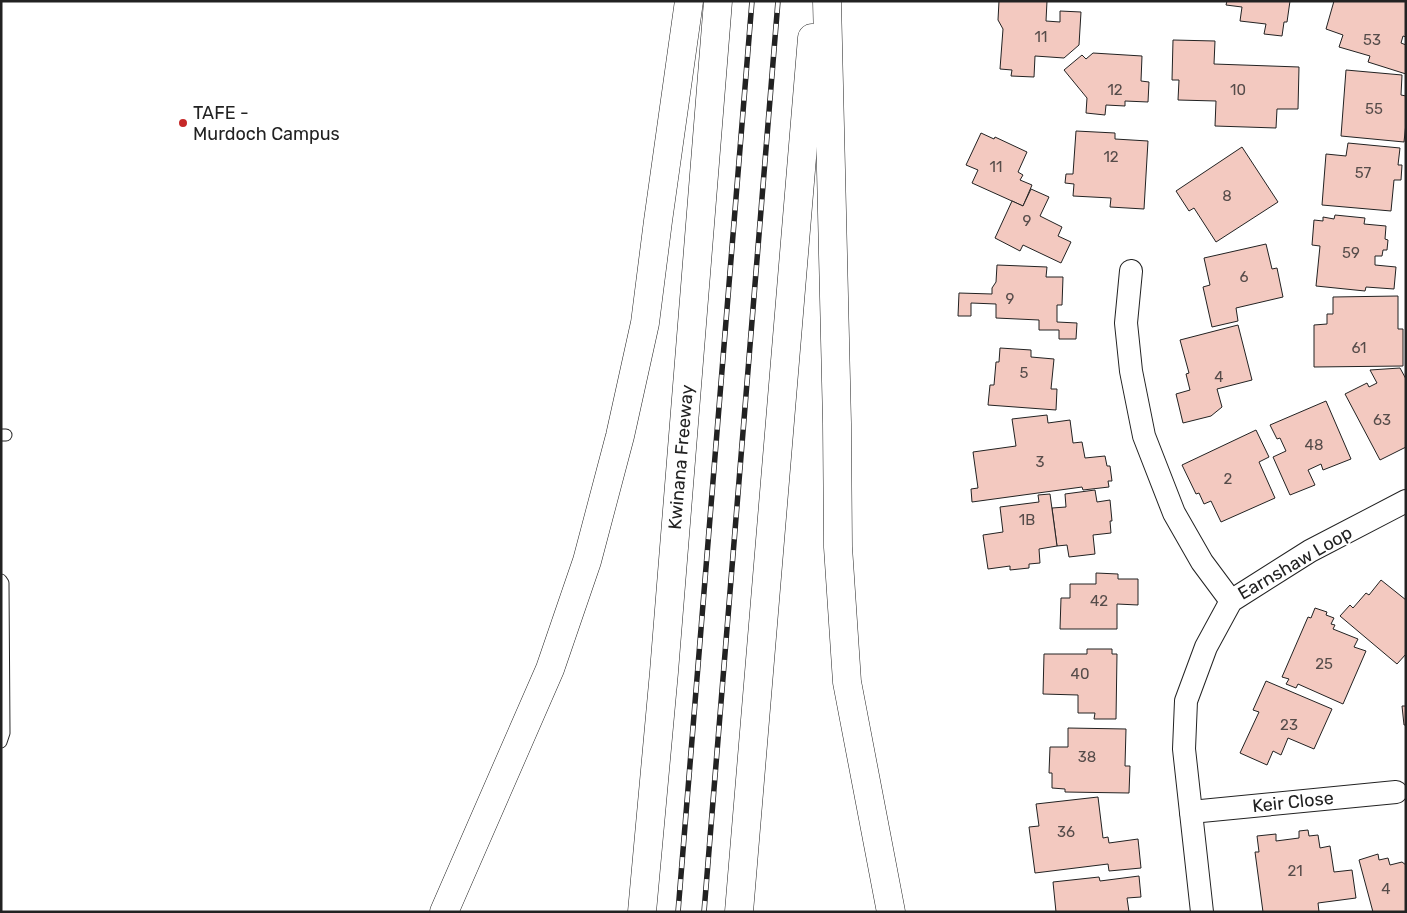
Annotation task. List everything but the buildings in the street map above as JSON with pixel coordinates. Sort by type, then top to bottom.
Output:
[{"type":"highway","points":[[444,912],[550,669],[587,561],[620,436],[645,324],[689,1]]},
{"type":"highway","name":"Kwinana Freeway","points":[[642,912],[664,672],[718,1]]},
{"type":"highway","points":[[739,912],[815,1]]},
{"type":"highway","points":[[827,1],[837,422],[838,557],[848,682],[891,912]]},
{"type":"street","points":[[1131,271],[1126,323],[1131,370],[1144,436],[1174,514],[1202,562],[1231,601]]},
{"type":"street","name":"Earnshaw Loop","points":[[1202,912],[1184,749],[1186,701],[1206,647],[1231,601],[1310,551],[1406,501]]},
{"type":"street","name":"Keir Close","points":[[1191,812],[1396,792]]},
{"type":"lane","points":[[1,580],[3,583],[4,640],[4,733],[1,742]]},
{"type":"railway","points":[[678,912],[752,1]]},
{"type":"railway","points":[[704,912],[778,1]]},
{"type":"place","name":"TAFE - Murdoch Campus","points":[[183,123]]}]
